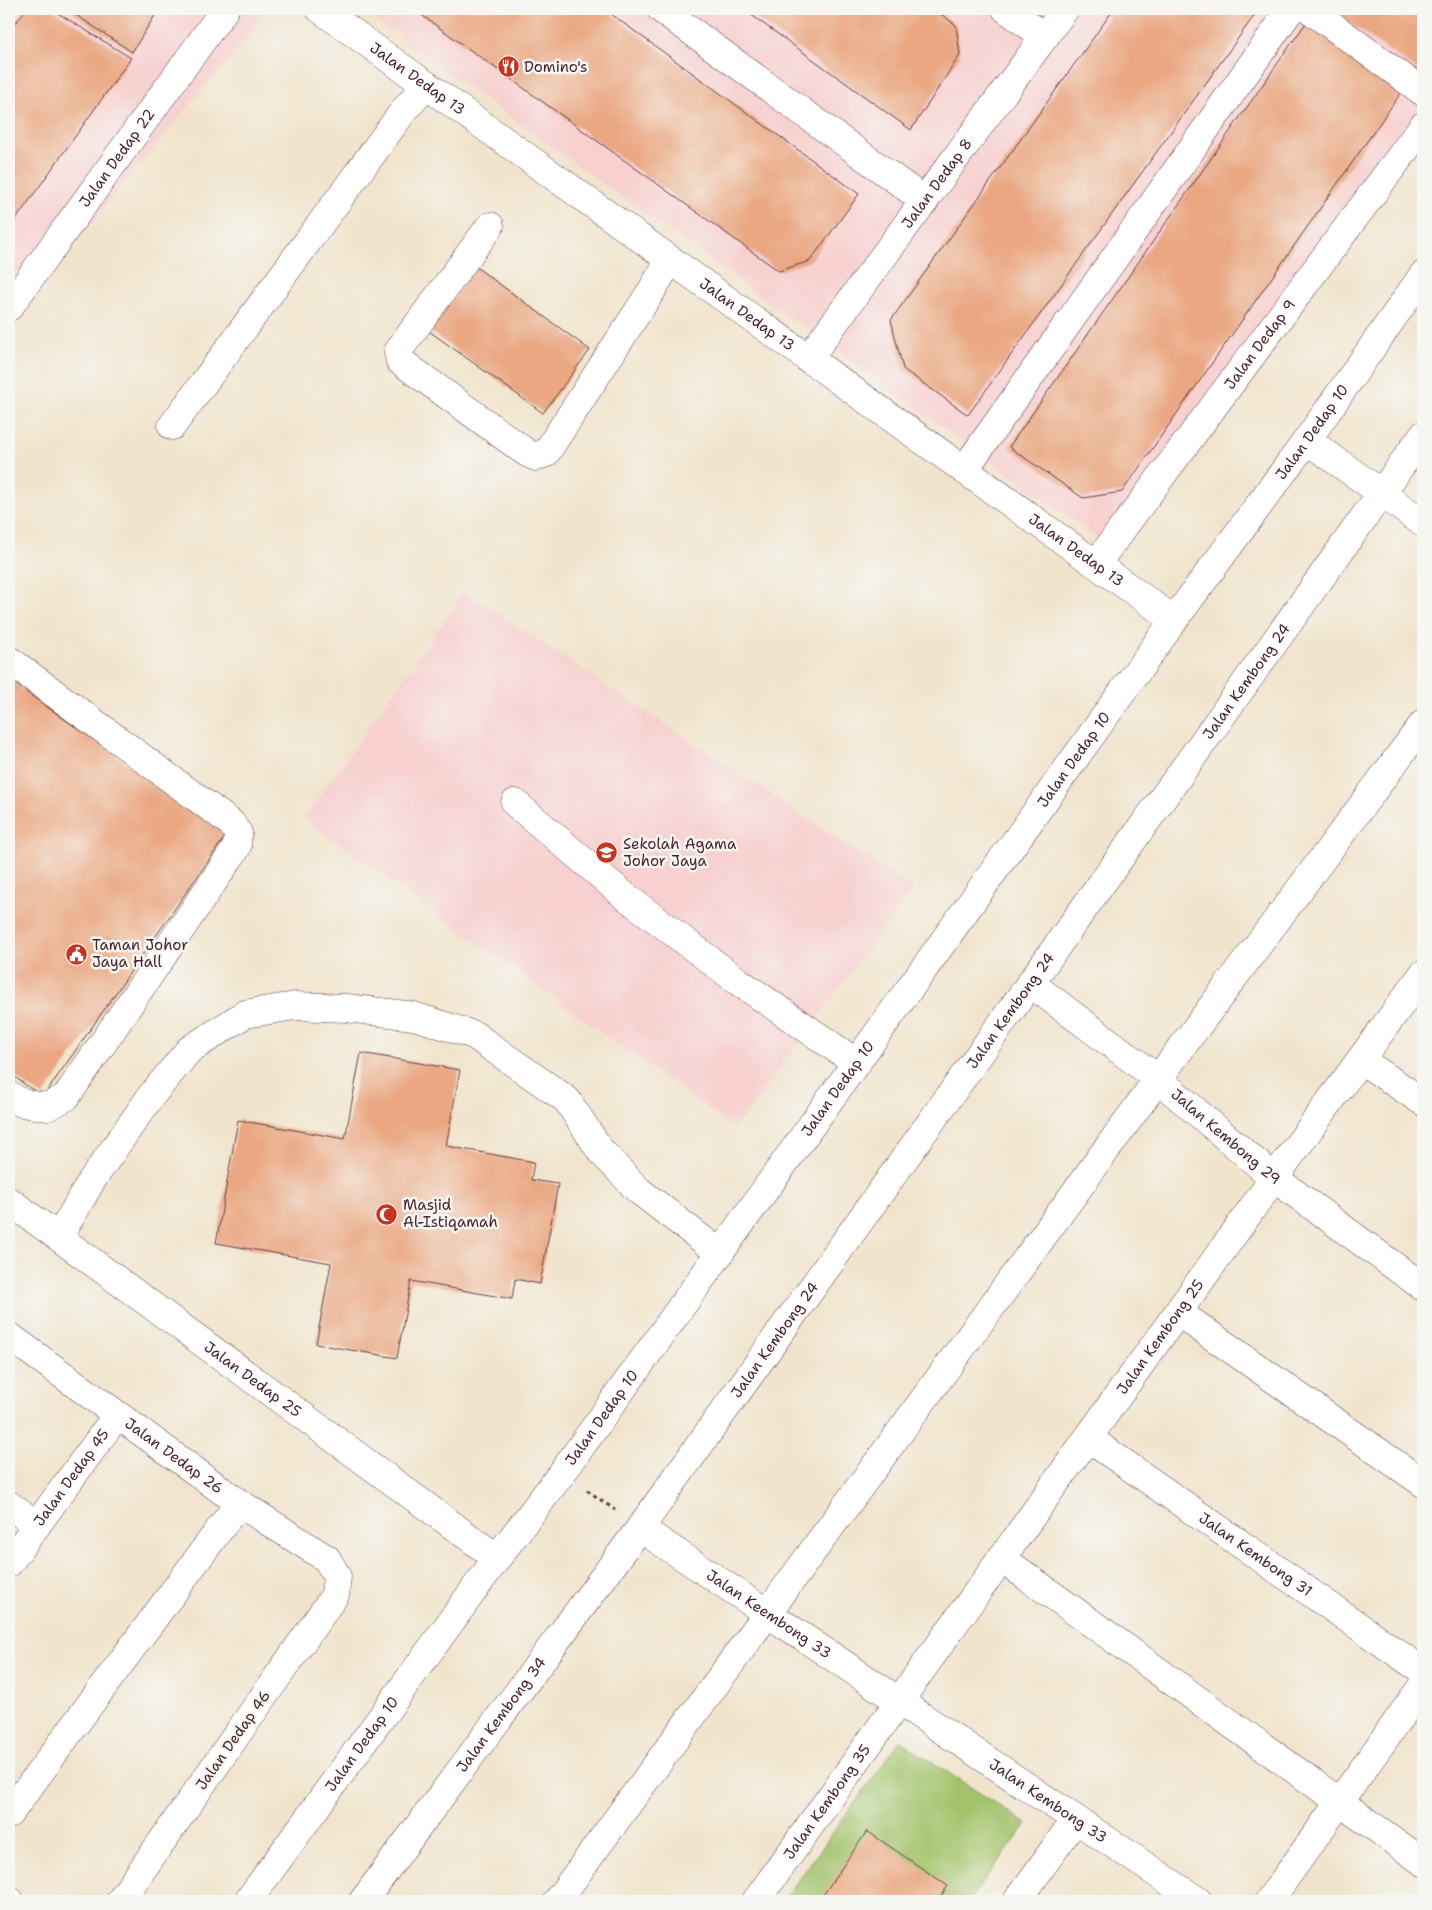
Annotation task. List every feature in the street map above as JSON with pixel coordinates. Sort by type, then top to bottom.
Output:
[{"type":"street","name":"Jalan Dedap 22","points":[[9,307],[225,9]]},
{"type":"street","name":"Jalan Dedap 13","points":[[320,9],[1174,620]]},
{"type":"street","points":[[661,9],[925,201]]},
{"type":"street","points":[[1006,9],[1045,37]]},
{"type":"street","name":"Jalan Dedap 8","points":[[808,359],[1066,9]]},
{"type":"street","points":[[964,470],[1291,9]]},
{"type":"street","points":[[1309,9],[1423,92]]},
{"type":"street","points":[[172,426],[405,109],[427,85]]},
{"type":"street","name":"Jalan Dedap 9","points":[[1096,564],[1423,126]]},
{"type":"street","points":[[490,226],[398,352],[400,361],[526,453],[536,457],[546,453],[670,260]]},
{"type":"street","name":"Jalan Dedap 10","points":[[248,1901],[496,1558],[562,1473],[1174,620],[1307,440],[1423,274]]},
{"type":"street","name":"Jalan Kembong 24","points":[[640,1528],[1423,435]]},
{"type":"street","points":[[1307,440],[1423,523]]},
{"type":"street","points":[[9,660],[232,823],[238,833],[237,847],[66,1097],[47,1107],[22,1103],[9,1094]]},
{"type":"street","points":[[557,1901],[1158,1079],[1423,724]]},
{"type":"street","points":[[515,803],[625,896],[739,982],[857,1063]]},
{"type":"street","name":"Jalan Kembong 25","points":[[898,1701],[1423,974]]},
{"type":"street","name":"Jalan Kembong 29","points":[[1030,983],[1158,1079],[1274,1178],[1423,1287]]},
{"type":"street","points":[[59,1237],[92,1180],[151,1096],[189,1050],[245,1014],[295,1006],[347,1008],[414,1016],[474,1035],[567,1100],[600,1150],[638,1190],[720,1253]]},
{"type":"street","points":[[1362,1060],[1423,1102]]},
{"type":"street","name":"Jalan Dedap 25","points":[[9,1201],[496,1558]]},
{"type":"street","points":[[1179,1313],[1423,1483]]},
{"type":"street","name":"Jalan Dedap 26","points":[[9,1336],[239,1503],[327,1559],[337,1576]]},
{"type":"street","name":"Jalan Dedap 45","points":[[9,1563],[117,1415]]},
{"type":"street","name":"Jalan Kembong 31","points":[[1088,1438],[1423,1670]]},
{"type":"street","points":[[9,1814],[239,1503]]},
{"type":"street","points":[[9,1505],[37,1525]]},
{"type":"street","name":"Jalan Keembong 33","points":[[640,1528],[898,1701]]},
{"type":"street","name":"Jalan Kembong 34","points":[[363,1901],[640,1528]]},
{"type":"street","points":[[1001,1558],[1341,1801],[1423,1862]]},
{"type":"street","name":"Jalan Dedap 46","points":[[120,1901],[334,1595],[337,1576]]},
{"type":"street","points":[[1270,1901],[1423,1685]]},
{"type":"street","name":"Jalan Kembong 33","points":[[898,1701],[1198,1901]]},
{"type":"street","name":"Jalan Kembong 35","points":[[756,1901],[898,1701]]},
{"type":"street","points":[[1017,1901],[1076,1820]]},
{"type":"path","points":[[562,1473],[640,1528]]},
{"type":"shaded area","points":[[9,9],[270,9],[9,321]]},
{"type":"shaded area","points":[[360,9],[1423,9],[1423,104],[1102,541]]},
{"type":"shaded area","name":"Sekolah Agama Johor Jaya","points":[[465,592],[914,889],[735,1128],[304,818]]},
{"type":"green space","points":[[900,1741],[1027,1824],[969,1901],[783,1901]]},
{"type":"building","points":[[26,9],[51,9],[131,58],[9,229],[9,32]]},
{"type":"building","points":[[67,9],[159,9],[132,52]]},
{"type":"building","points":[[413,9],[604,9],[859,194],[810,261],[779,271]]},
{"type":"building","points":[[743,9],[934,9],[956,25],[960,55],[911,130]]},
{"type":"building","points":[[1114,9],[1259,9],[968,415],[903,369],[891,320]]},
{"type":"building","points":[[1330,9],[1423,9],[1423,64],[1418,71]]},
{"type":"building","points":[[1308,20],[1405,87],[1122,492],[1083,498],[1009,447]]},
{"type":"building","points":[[476,267],[590,350],[543,413],[429,331]]},
{"type":"building","name":"Taman Johor Jaya Hall","points":[[9,680],[227,834],[43,1097],[9,1073]]},
{"type":"building","name":"Masjid Al-Istiqamah","points":[[361,1053],[460,1070],[446,1146],[534,1162],[531,1180],[558,1184],[540,1284],[515,1279],[512,1299],[411,1281],[397,1358],[316,1344],[331,1263],[216,1243],[238,1120],[345,1139]]},
{"type":"building","points":[[867,1831],[948,1886],[937,1901],[819,1901]]},
{"type":"place","name":"Domino's","points":[[508,67]]},
{"type":"place","name":"Sekolah Agama Johor Jaya","points":[[607,853]]},
{"type":"place","name":"Taman Johor Jaya Hall","points":[[76,954]]},
{"type":"place","name":"Masjid Al-Istiqamah","points":[[387,1214]]}]
